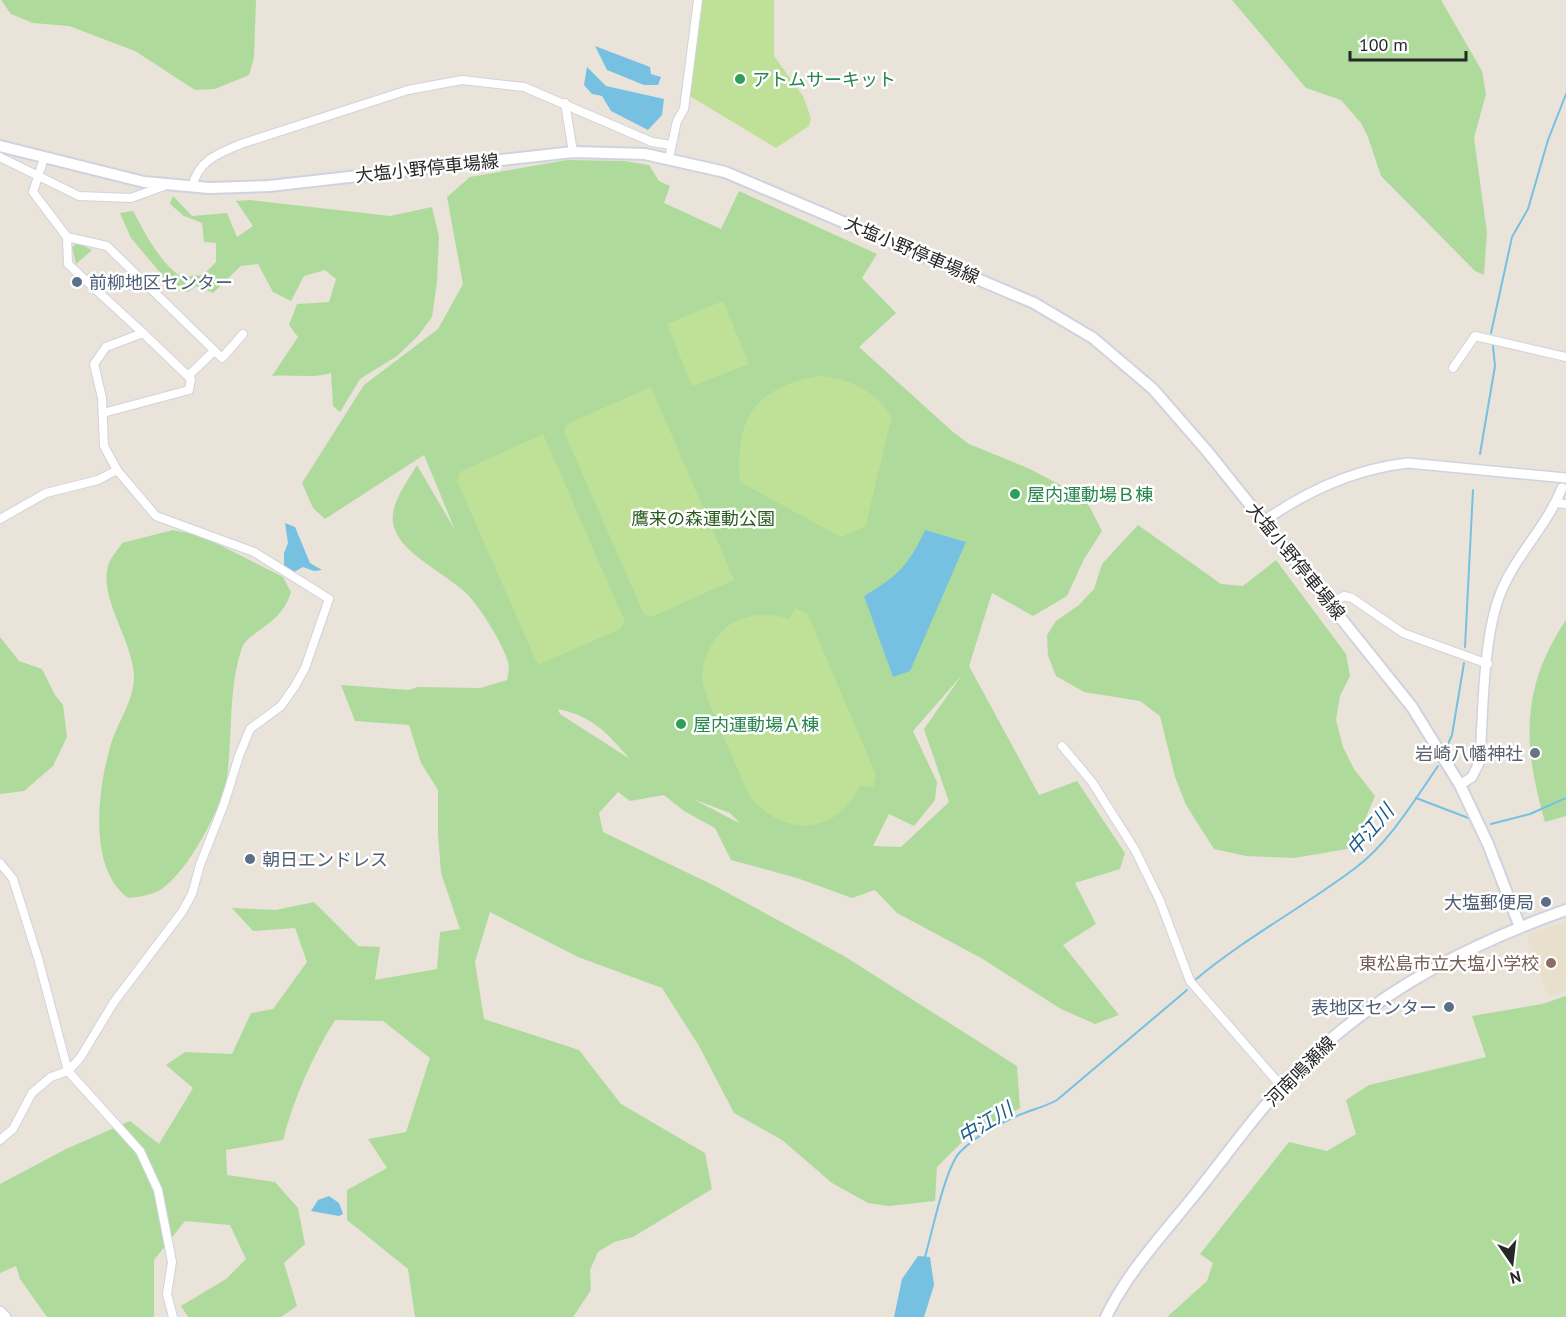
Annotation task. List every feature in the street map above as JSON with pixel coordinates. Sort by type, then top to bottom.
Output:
[{"type":"main road","name":"大塩小野停車場線","points":[[0,146],[105,175],[164,186],[192,187],[269,186],[573,152],[609,152],[669,158],[725,172],[1004,289],[1062,318],[1110,352],[1152,389],[1264,521],[1412,707],[1460,784],[1488,844],[1520,927]]},
{"type":"main road","name":"河南鳴瀬線","points":[[1106,1317],[1125,1282],[1282,1087],[1331,1039],[1395,990],[1426,971],[1520,927],[1566,910]]},
{"type":"street","points":[[669,158],[677,121],[684,109],[698,0]]},
{"type":"street","points":[[192,187],[199,168],[220,153],[241,144],[435,83],[462,80],[524,87],[652,142],[671,145]]},
{"type":"street","points":[[565,103],[573,152]]},
{"type":"street","points":[[0,157],[79,196],[131,198],[164,186]]},
{"type":"street","points":[[44,158],[33,192],[67,237],[68,264],[191,380],[189,390],[103,413]]},
{"type":"street","points":[[67,237],[107,246],[222,358],[243,334]]},
{"type":"street","points":[[0,1140],[14,1129],[32,1093],[51,1077],[68,1071],[89,1045],[114,1002],[182,912],[192,894],[200,865],[250,729],[281,706],[295,686],[305,668],[329,599],[254,552],[156,516],[117,470],[104,446],[103,413],[94,364],[106,347],[143,333]]},
{"type":"street","points":[[1453,368],[1474,336],[1566,357]]},
{"type":"street","points":[[188,376],[213,351]]},
{"type":"street","points":[[1264,521],[1341,477],[1386,465],[1431,464],[1566,478]]},
{"type":"street","points":[[0,519],[46,493],[98,480],[117,470]]},
{"type":"street","points":[[1460,784],[1472,777],[1480,761],[1490,631],[1502,591],[1561,503],[1562,488]]},
{"type":"street","points":[[1330,604],[1344,596],[1352,598],[1390,626],[1409,636],[1488,664]]},
{"type":"street","points":[[1062,746],[1092,782],[1136,850],[1160,901],[1190,981],[1282,1087]]},
{"type":"street","points":[[0,863],[13,879],[38,958],[68,1071],[141,1151],[158,1190],[172,1262],[167,1294],[173,1317]]},
{"type":"street","points":[[0,1311],[6,1317]]},
{"type":"shaded area","name":"東松島市立大塩小学校","points":[[1566,921],[1566,991],[1548,997],[1527,935]]},
{"type":"green space","points":[[1,0],[256,0],[254,57],[249,75],[215,89],[195,90],[135,51],[69,26],[33,23],[11,14]]},
{"type":"green space","name":"アトムサーキット","points":[[701,0],[774,0],[774,56],[803,96],[811,118],[809,126],[776,148],[688,95]]},
{"type":"green space","points":[[1232,0],[1441,0],[1482,71],[1486,94],[1474,138],[1487,233],[1484,275],[1475,271],[1381,176],[1361,123],[1341,100],[1306,88]]},
{"type":"green space","name":"鷹来の森運動公園","points":[[567,160],[624,161],[649,165],[659,181],[670,186],[664,203],[721,229],[739,191],[877,254],[862,278],[896,313],[859,347],[969,444],[1030,469],[1085,498],[1102,531],[1084,559],[1067,596],[1033,616],[992,593],[969,666],[1039,795],[1077,781],[1125,853],[1120,869],[1075,883],[1096,924],[1063,945],[1119,1015],[1095,1024],[1061,1009],[981,958],[897,913],[875,890],[852,898],[797,878],[731,860],[715,828],[684,811],[664,795],[630,801],[618,792],[599,813],[603,832],[715,886],[844,956],[1017,1066],[1020,1108],[967,1137],[937,1167],[935,1201],[889,1206],[868,1203],[832,1183],[782,1140],[734,1113],[699,1046],[662,988],[578,957],[490,912],[475,962],[484,1019],[579,1050],[621,1104],[705,1153],[712,1189],[633,1237],[614,1242],[598,1252],[590,1270],[591,1290],[573,1317],[415,1317],[408,1269],[347,1220],[347,1190],[387,1168],[368,1139],[406,1132],[430,1058],[383,1021],[335,1020],[305,1078],[283,1140],[226,1150],[227,1175],[275,1182],[298,1208],[305,1244],[284,1263],[297,1306],[281,1317],[188,1317],[181,1306],[226,1279],[246,1259],[230,1225],[185,1221],[154,1260],[154,1317],[47,1317],[20,1279],[16,1266],[0,1273],[0,1184],[66,1149],[130,1121],[159,1144],[193,1088],[166,1065],[185,1052],[232,1054],[251,1013],[273,1009],[307,962],[295,928],[253,931],[232,908],[276,910],[314,902],[358,946],[380,947],[375,980],[437,969],[440,932],[460,929],[441,873],[438,790],[421,763],[409,725],[355,721],[341,685],[409,690],[418,687],[480,688],[507,680],[509,666],[491,627],[468,595],[409,550],[394,527],[393,514],[396,501],[417,465],[455,530],[424,455],[325,519],[313,508],[302,483],[364,385],[438,329],[463,284],[447,197],[470,177]],"holes":[[[962,675],[924,729],[949,802],[901,847],[873,846],[889,814],[914,826],[935,800],[937,782],[913,731]],[[558,709],[581,716],[599,727],[630,759],[560,714]],[[693,799],[730,813],[739,823]]]},
{"type":"green space","points":[[173,196],[192,216],[227,213],[237,237],[253,226],[236,201],[250,200],[390,216],[432,207],[439,237],[437,282],[432,317],[418,336],[397,356],[360,379],[340,412],[333,406],[331,373],[316,376],[272,376],[298,337],[289,325],[297,304],[329,302],[336,279],[325,270],[304,276],[291,301],[273,292],[258,264],[241,266],[213,293],[196,286],[188,292],[174,289],[131,238],[120,213],[133,211],[159,255],[181,277],[203,275],[216,262],[216,243],[204,242],[202,223],[184,216],[170,204]]},
{"type":"green space","points":[[78,243],[92,250],[76,264],[72,247]]},
{"type":"green space","points":[[723,301],[749,364],[692,386],[667,324]]},
{"type":"green space","points":[[818,376],[830,377],[860,387],[876,399],[892,416],[865,527],[841,537],[740,482],[741,441],[753,410],[764,398],[778,389],[796,381]]},
{"type":"green space","name":"鷹来の森運動公園","points":[[651,387],[734,580],[651,617],[644,614],[564,432],[567,424]]},
{"type":"green space","points":[[543,434],[625,622],[620,629],[538,665],[457,481],[460,472]]},
{"type":"green space","points":[[1138,525],[1221,584],[1243,586],[1276,560],[1346,654],[1350,676],[1340,696],[1336,720],[1343,747],[1354,769],[1375,796],[1353,848],[1294,858],[1246,856],[1214,849],[1186,805],[1175,777],[1160,716],[1140,701],[1084,692],[1056,676],[1048,656],[1047,635],[1056,621],[1079,605],[1094,589],[1102,564]]},
{"type":"green space","points":[[173,530],[202,536],[283,577],[291,592],[280,613],[245,642],[242,648],[233,688],[227,781],[209,826],[183,868],[163,888],[142,896],[128,898],[115,885],[106,867],[99,826],[102,782],[106,762],[131,694],[134,676],[106,579],[112,557],[122,543]]},
{"type":"green space","points":[[796,608],[808,615],[876,775],[873,787],[860,786],[850,802],[837,814],[823,822],[809,825],[794,824],[778,819],[750,797],[715,716],[702,677],[709,648],[728,626],[743,618],[758,615],[773,615],[789,619]]},
{"type":"green space","points":[[1566,620],[1566,816],[1545,822],[1533,768],[1530,718],[1533,694],[1540,670]]},
{"type":"green space","points":[[0,637],[19,661],[42,669],[55,695],[63,705],[67,737],[53,766],[24,791],[0,794]]},
{"type":"green space","points":[[1566,996],[1566,1317],[1167,1317],[1207,1281],[1213,1263],[1200,1254],[1289,1142],[1327,1151],[1356,1134],[1346,1100],[1369,1085],[1486,1057],[1472,1016],[1542,1004]]},
{"type":"water","points":[[595,46],[650,67],[651,74],[661,77],[658,85],[644,85],[607,70]]},
{"type":"water","points":[[587,67],[606,86],[664,99],[662,115],[648,130],[611,111],[602,96],[592,94],[584,85]]},
{"type":"water","points":[[285,523],[295,527],[310,563],[322,570],[314,571],[303,567],[294,572],[284,568],[284,553],[288,543]]},
{"type":"water","points":[[925,530],[966,542],[910,671],[893,677],[864,596],[885,583],[901,569]]},
{"type":"water","points":[[329,1196],[339,1203],[343,1214],[339,1216],[311,1211],[318,1200]]},
{"type":"water","points":[[918,1256],[930,1257],[934,1285],[924,1317],[894,1317],[902,1279]]},
{"type":"waterway","points":[[1491,333],[1512,237],[1528,209],[1548,140],[1566,94]]},
{"type":"waterway","points":[[1480,454],[1495,366],[1493,346]]},
{"type":"waterway","points":[[1465,647],[1473,490]]},
{"type":"waterway","points":[[1448,744],[1452,735],[1464,663]]},
{"type":"waterway","name":"中江川","points":[[1195,980],[1234,950],[1367,859],[1400,821],[1438,766]]},
{"type":"waterway","points":[[1416,798],[1471,819]]},
{"type":"waterway","points":[[1491,824],[1530,814],[1566,798]]},
{"type":"waterway","name":"中江川","points":[[925,1257],[944,1186],[954,1160],[960,1152],[972,1141],[993,1128],[1057,1100],[1187,990]]},
{"type":"place","name":"アトムサーキット","points":[[740,79]]},
{"type":"place","name":"前柳地区センター","points":[[77,282]]},
{"type":"place","name":"屋内運動場Ｂ棟","points":[[1015,494]]},
{"type":"place","name":"屋内運動場Ａ棟","points":[[681,724]]},
{"type":"place","name":"岩崎八幡神社","points":[[1535,753]]},
{"type":"place","name":"朝日エンドレス","points":[[250,859]]},
{"type":"place","name":"大塩郵便局","points":[[1546,902]]},
{"type":"place","name":"東松島市立大塩小学校","points":[[1551,963]]},
{"type":"place","name":"表地区センター","points":[[1449,1007]]}]
